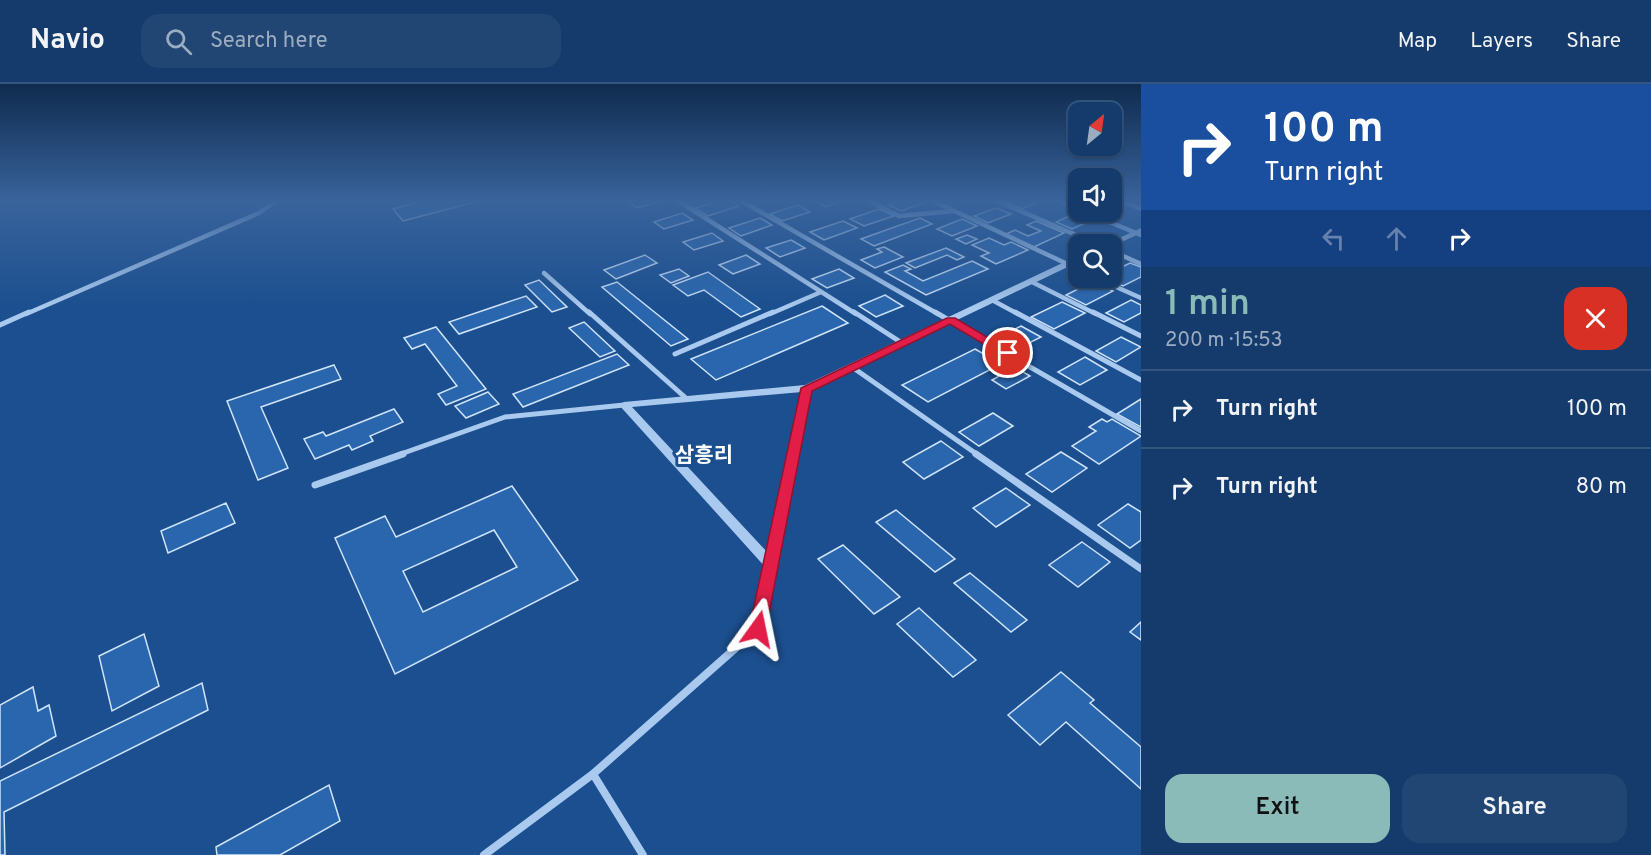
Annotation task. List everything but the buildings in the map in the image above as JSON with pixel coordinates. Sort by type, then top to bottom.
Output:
[{"type":"street","points":[[0,325],[206,236]]},
{"type":"street","points":[[733,236],[902,343]]},
{"type":"street","points":[[803,236],[1141,431]]},
{"type":"street","points":[[1007,236],[1068,264]]},
{"type":"street","points":[[1122,255],[1141,264]]},
{"type":"street","points":[[315,485],[505,417],[807,388],[1068,264]]},
{"type":"street","points":[[544,273],[687,399]]},
{"type":"street","points":[[1032,282],[1141,336]]},
{"type":"street","points":[[1118,288],[1141,298]]},
{"type":"street","points":[[675,354],[821,292]]},
{"type":"street","points":[[992,300],[1141,380]]},
{"type":"street","points":[[852,367],[1141,569]]},
{"type":"street","points":[[484,855],[593,774],[758,629],[807,388]]},
{"type":"street","points":[[624,405],[771,565]]},
{"type":"street","points":[[593,774],[643,855]]},
{"type":"district","name":"삼흥리","points":[[704,456]]},
{"type":"route","points":[[758,629],[807,388],[951,320],[1008,353]]}]
